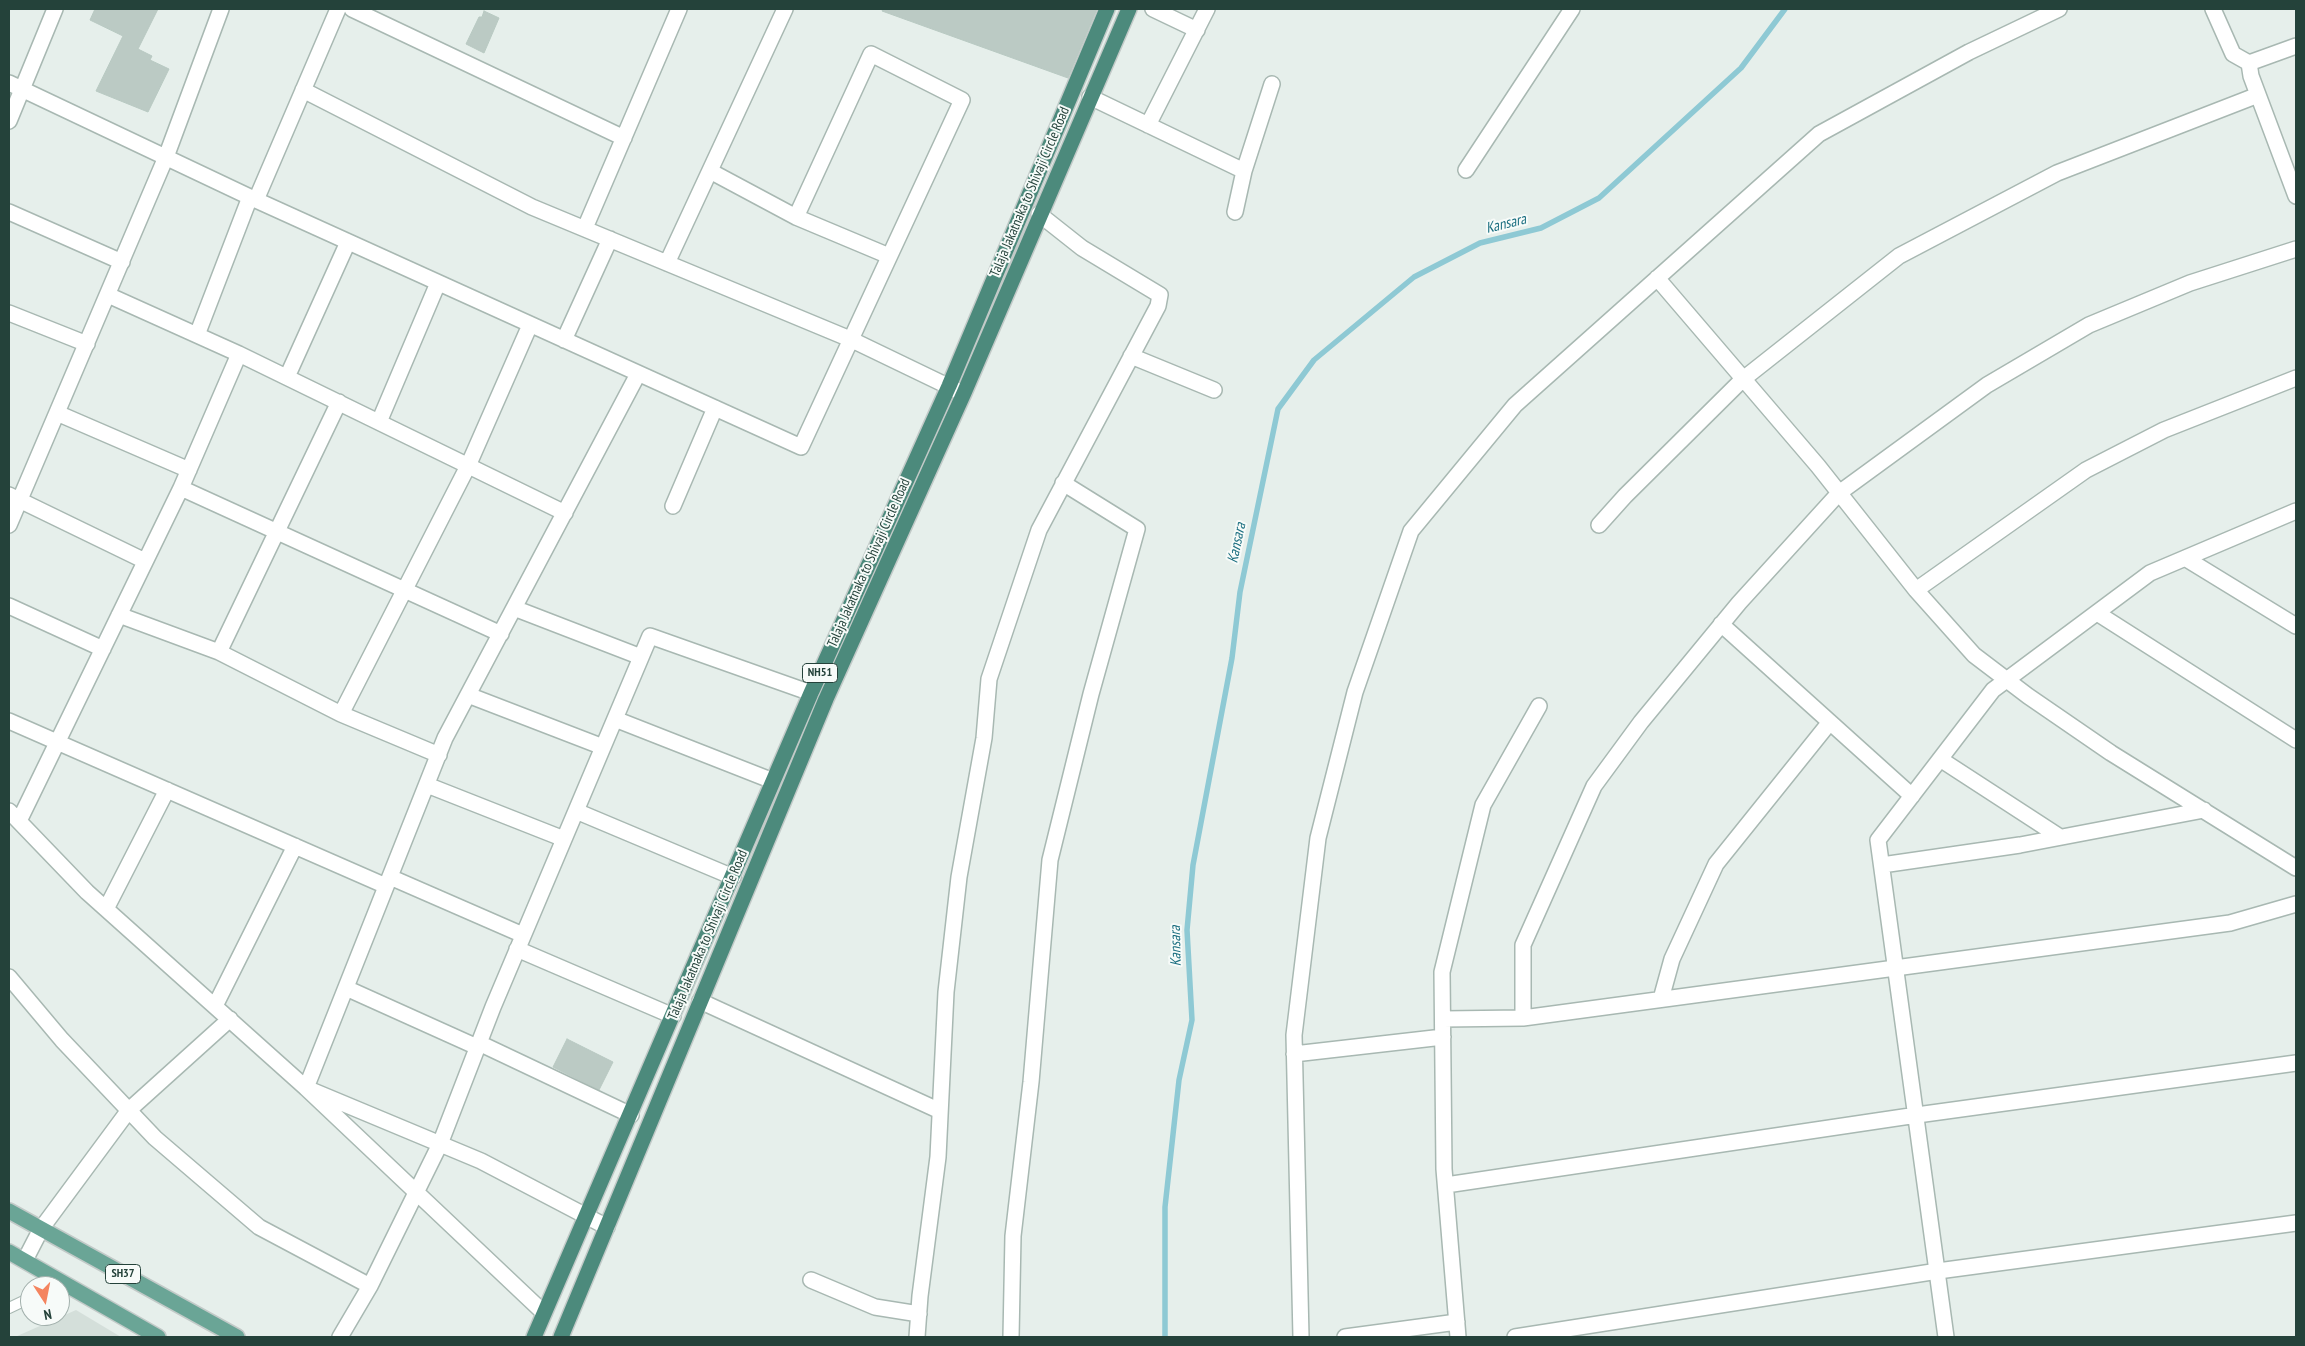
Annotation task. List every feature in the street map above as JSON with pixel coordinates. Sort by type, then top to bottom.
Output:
[{"type":"highway","name":"Talaja Jakatnaka to Shivaji Circle Road","points":[[534,1337],[811,693],[949,386],[1107,9]]},
{"type":"highway","name":"Talaja Jakatnaka to Shivaji Circle Road","points":[[561,1337],[826,699],[964,393],[1039,214],[1129,9]]},
{"type":"main road","name":"SH37","points":[[9,1211],[237,1337]]},
{"type":"main road","name":"SH37","points":[[9,1252],[25,1260],[48,1276]]},
{"type":"main road","name":"SH37","points":[[70,1289],[158,1337]]},
{"type":"street","points":[[9,121],[55,9]]},
{"type":"street","points":[[9,525],[14,498],[57,413],[166,158],[221,9]]},
{"type":"street","points":[[197,335],[253,199],[304,90],[338,9]]},
{"type":"street","points":[[352,9],[624,138]]},
{"type":"street","points":[[585,228],[679,9]]},
{"type":"street","points":[[667,263],[785,9]]},
{"type":"street","points":[[1152,9],[1197,30]]},
{"type":"street","points":[[1148,125],[1208,9]]},
{"type":"street","points":[[1466,170],[1572,9]]},
{"type":"street","points":[[1301,1337],[1294,1035],[1318,838],[1354,692],[1411,531],[1515,405],[1819,134],[1968,52],[2059,9]]},
{"type":"street","points":[[2214,9],[2233,54],[2249,63],[2258,95],[2296,196]]},
{"type":"street","points":[[2249,63],[2296,46]]},
{"type":"street","points":[[9,83],[253,199],[801,447],[962,100],[871,54],[796,217]]},
{"type":"street","points":[[1235,212],[1244,171],[1272,84]]},
{"type":"street","points":[[304,90],[532,207],[850,339],[964,393]]},
{"type":"street","points":[[1599,525],[1625,496],[1742,380],[1899,256],[2057,173],[2258,95]]},
{"type":"street","points":[[1090,97],[1244,171]]},
{"type":"street","points":[[710,171],[796,217],[889,256]]},
{"type":"street","points":[[9,212],[122,262]]},
{"type":"street","points":[[917,1337],[938,1158],[946,992],[956,906],[984,738],[989,679],[1039,530],[1158,306],[1160,295],[1082,248],[1039,214]]},
{"type":"street","points":[[564,340],[610,239]]},
{"type":"street","points":[[287,377],[348,242]]},
{"type":"street","points":[[1522,1018],[1523,945],[1594,786],[1642,722],[1721,624],[1839,493],[1987,385],[2089,325],[2190,283],[2296,249]]},
{"type":"street","points":[[1657,278],[1839,493],[1916,590],[1974,655],[2112,753],[2296,868]]},
{"type":"street","points":[[379,422],[438,283]]},
{"type":"street","points":[[108,295],[239,354],[565,513]]},
{"type":"street","points":[[9,313],[87,344]]},
{"type":"street","points":[[341,714],[468,466],[530,325]]},
{"type":"street","points":[[239,354],[181,488],[58,742],[14,816],[106,909],[306,1088],[544,1313]]},
{"type":"street","points":[[1131,356],[1214,390]]},
{"type":"street","points":[[306,1088],[438,755],[638,374]]},
{"type":"street","points":[[1916,590],[2086,470],[2164,430],[2296,378]]},
{"type":"street","points":[[219,652],[339,402]]},
{"type":"street","points":[[674,506],[715,408]]},
{"type":"street","points":[[57,413],[189,470]]},
{"type":"street","points":[[1011,1337],[1013,1236],[1031,1082],[1050,860],[1092,694],[1138,529],[1064,483]]},
{"type":"street","points":[[181,488],[500,634]]},
{"type":"street","points":[[14,498],[145,562]]},
{"type":"street","points":[[1946,1337],[1878,840],[1993,690],[2150,573],[2296,511]]},
{"type":"street","points":[[2185,558],[2296,626]]},
{"type":"street","points":[[9,606],[102,649]]},
{"type":"street","points":[[514,608],[641,657]]},
{"type":"street","points":[[2097,613],[2296,740]]},
{"type":"street","points":[[119,615],[219,652],[341,714],[438,755]]},
{"type":"street","points":[[1721,624],[1912,796]]},
{"type":"street","points":[[340,1337],[370,1286],[440,1144],[520,942],[650,636],[811,693]]},
{"type":"street","points":[[468,695],[603,747]]},
{"type":"street","points":[[1458,1337],[1446,1185],[1442,972],[1483,805],[1538,706]]},
{"type":"street","points":[[615,719],[773,781]]},
{"type":"street","points":[[9,721],[296,846],[388,882],[520,942],[673,1016]]},
{"type":"street","points":[[1660,999],[1672,959],[1716,864],[1830,722]]},
{"type":"street","points":[[1940,759],[2060,837]]},
{"type":"street","points":[[426,785],[564,839]]},
{"type":"street","points":[[106,909],[167,790]]},
{"type":"street","points":[[576,810],[733,877]]},
{"type":"street","points":[[1882,865],[2060,837],[2204,810]]},
{"type":"street","points":[[215,1006],[296,846]]},
{"type":"street","points":[[1443,1019],[1522,1018],[2230,923],[2296,904]]},
{"type":"street","points":[[9,977],[62,1040],[155,1138],[259,1227],[370,1286]]},
{"type":"street","points":[[346,988],[478,1045],[631,1115]]},
{"type":"street","points":[[700,1001],[940,1111]]},
{"type":"street","points":[[25,1260],[41,1229],[129,1110],[230,1019]]},
{"type":"street","points":[[1294,1054],[1443,1037]]},
{"type":"street","points":[[1446,1185],[1917,1115],[2296,1063]]},
{"type":"street","points":[[306,1088],[481,1161],[607,1227]]},
{"type":"street","points":[[1519,1337],[1938,1271],[2296,1223]]},
{"type":"street","points":[[811,1280],[875,1307],[919,1314]]},
{"type":"street","points":[[1345,1337],[1457,1322]]},
{"type":"shaded area","points":[[76,1310],[121,1337],[15,1337],[40,1326],[70,1326],[70,1313]]},
{"type":"building","points":[[95,9],[158,9],[138,49],[152,56],[150,60],[169,69],[148,112],[96,91],[123,36],[90,20]]},
{"type":"building","points":[[883,9],[1097,9],[1068,78],[882,11]]},
{"type":"building","points":[[484,11],[499,18],[484,53],[466,44],[479,17],[482,17]]},
{"type":"building","points":[[567,1039],[613,1062],[599,1090],[553,1067]]},
{"type":"waterway","name":"Kansara","points":[[1165,1337],[1165,1207],[1179,1080],[1192,1020],[1187,930],[1193,865],[1232,658],[1240,592],[1278,409],[1314,360],[1414,277],[1480,243],[1541,228],[1599,198],[1741,68],[1785,9]]}]
